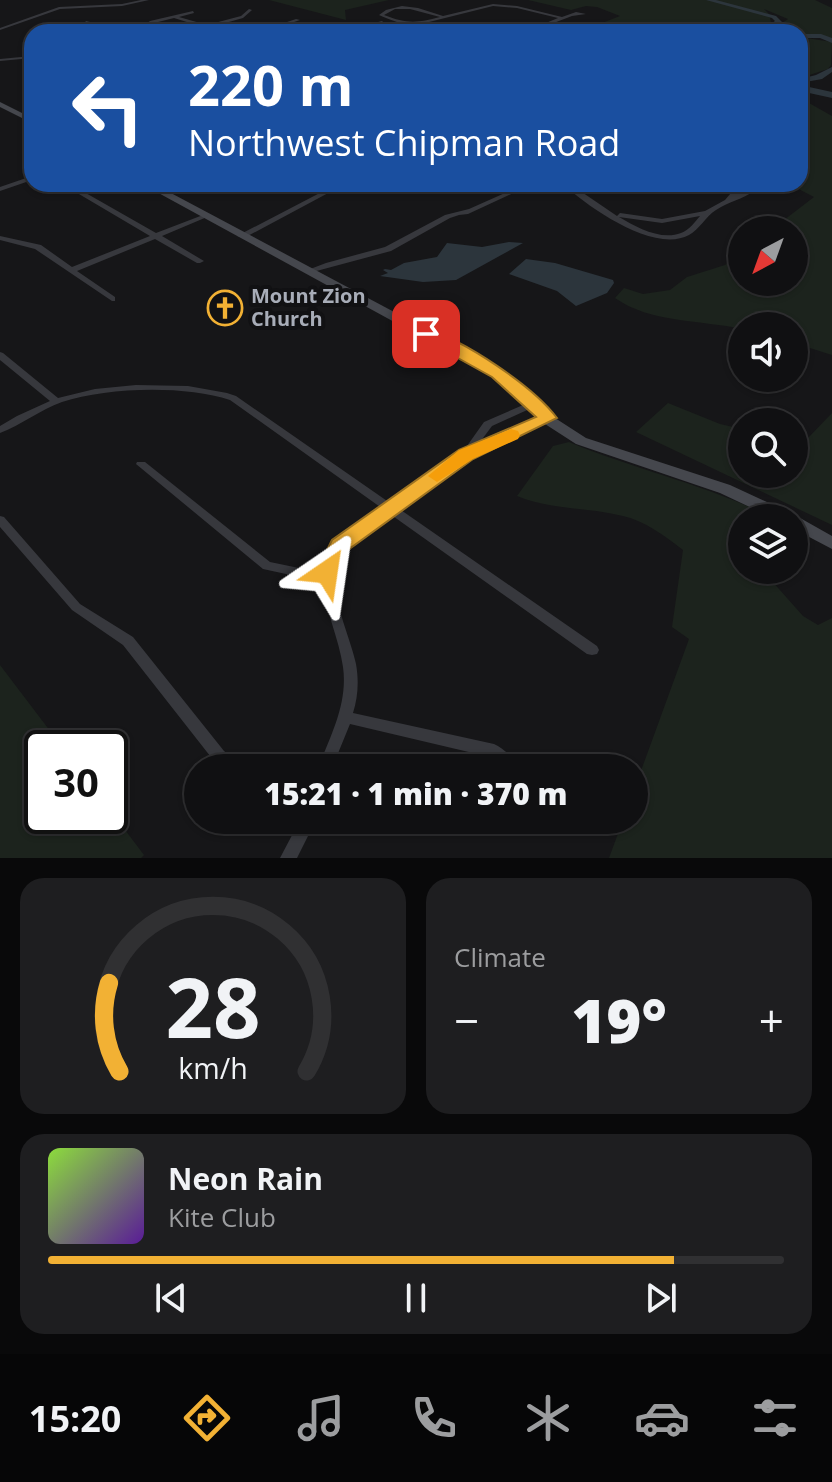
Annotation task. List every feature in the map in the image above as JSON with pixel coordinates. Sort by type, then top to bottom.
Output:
[{"type":"main road","points":[[2,106],[24,114]]},
{"type":"main road","points":[[162,192],[488,367],[516,386],[548,418],[594,446],[725,489],[757,504]]},
{"type":"main road","points":[[808,530],[832,543]]},
{"type":"street","points":[[130,0],[137,2]]},
{"type":"street","points":[[0,29],[52,9],[147,0]]},
{"type":"street","points":[[443,17],[402,8],[387,10],[381,15],[416,24],[425,23],[478,7],[499,5],[562,18]]},
{"type":"street","points":[[218,24],[242,17],[250,10]]},
{"type":"street","points":[[149,24],[193,12]]},
{"type":"street","points":[[547,24],[573,15]]},
{"type":"street","points":[[174,16],[198,24]]},
{"type":"street","points":[[373,24],[392,19]]},
{"type":"street","points":[[285,24],[298,20]]},
{"type":"street","points":[[0,60],[24,58]]},
{"type":"street","points":[[0,189],[24,181]]},
{"type":"street","points":[[79,192],[200,261]]},
{"type":"street","points":[[241,236],[326,192]]},
{"type":"street","points":[[495,198],[505,192]]},
{"type":"street","points":[[309,271],[331,262],[384,255],[408,244],[438,223],[454,220],[510,192]]},
{"type":"street","points":[[577,192],[638,229],[667,238],[690,231],[708,212],[728,199]]},
{"type":"street","points":[[603,210],[647,220],[673,220],[708,212]]},
{"type":"street","points":[[71,270],[205,216]]},
{"type":"street","points":[[638,229],[638,224],[647,220]]},
{"type":"street","points":[[673,220],[688,225],[690,231]]},
{"type":"street","points":[[0,238],[38,247],[112,299]]},
{"type":"street","points":[[0,355],[56,401]]},
{"type":"street","points":[[0,430],[56,401],[83,391],[111,387],[217,392],[233,398],[592,650]]},
{"type":"street","points":[[466,455],[488,424],[533,404]]},
{"type":"street","points":[[330,754],[344,717],[351,685],[350,665],[326,578],[339,545],[466,455],[548,418]]},
{"type":"street","points":[[141,464],[267,566],[326,578]]},
{"type":"street","points":[[0,520],[76,607],[128,641],[219,754]]},
{"type":"street","points":[[344,717],[497,754]]},
{"type":"street","points":[[288,858],[301,834]]},
{"type":"shaded area","points":[[269,0],[389,0],[345,10],[346,20]]},
{"type":"shaded area","points":[[528,0],[815,0],[832,8],[832,39],[808,35],[808,24],[780,24],[788,19],[764,9],[771,24],[600,24],[620,16],[597,7],[571,10]]},
{"type":"shaded area","points":[[808,38],[832,42],[828,69],[808,75]]},
{"type":"shaded area","points":[[808,102],[832,116],[832,355],[808,347],[808,312],[728,312],[728,326],[644,312],[615,298],[624,288],[643,294],[670,290],[687,277],[728,263],[728,296],[808,296],[808,216],[789,216],[814,197],[804,192],[808,192]]},
{"type":"shaded area","points":[[447,243],[482,247],[523,243],[456,280],[423,282],[380,276],[388,273],[385,269],[437,257]]},
{"type":"shaded area","points":[[526,259],[555,263],[613,280],[614,283],[607,293],[576,306],[557,291],[509,274]]},
{"type":"shaded area","points":[[668,403],[728,426],[728,476],[636,432]]},
{"type":"shaded area","points":[[832,413],[832,525],[808,514],[808,504],[788,504],[754,488],[808,488],[808,438]]},
{"type":"shaded area","points":[[569,442],[743,504],[728,504],[728,584],[775,584],[803,616],[818,625],[832,618],[832,858],[609,858],[618,834],[648,834],[647,754],[689,639],[672,627],[683,550],[631,518],[543,504],[517,496],[553,446]]},
{"type":"shaded area","points":[[0,665],[49,730],[24,730],[24,834],[128,834],[144,855],[141,858],[0,858]]},
{"type":"waterway","points":[[709,0],[774,17],[779,22],[775,24]]},
{"type":"waterway","points":[[808,36],[821,36],[832,41]]},
{"type":"waterway","points":[[808,79],[832,69]]},
{"type":"waterway","points":[[808,90],[832,95]]},
{"type":"slow traffic","points":[[437,476],[466,455],[511,435]]},
{"type":"place","name":"Mount Zion Church","points":[[225,308]]},
{"type":"route","points":[[327,572],[339,545],[466,455],[548,418],[498,373],[426,334]]}]
